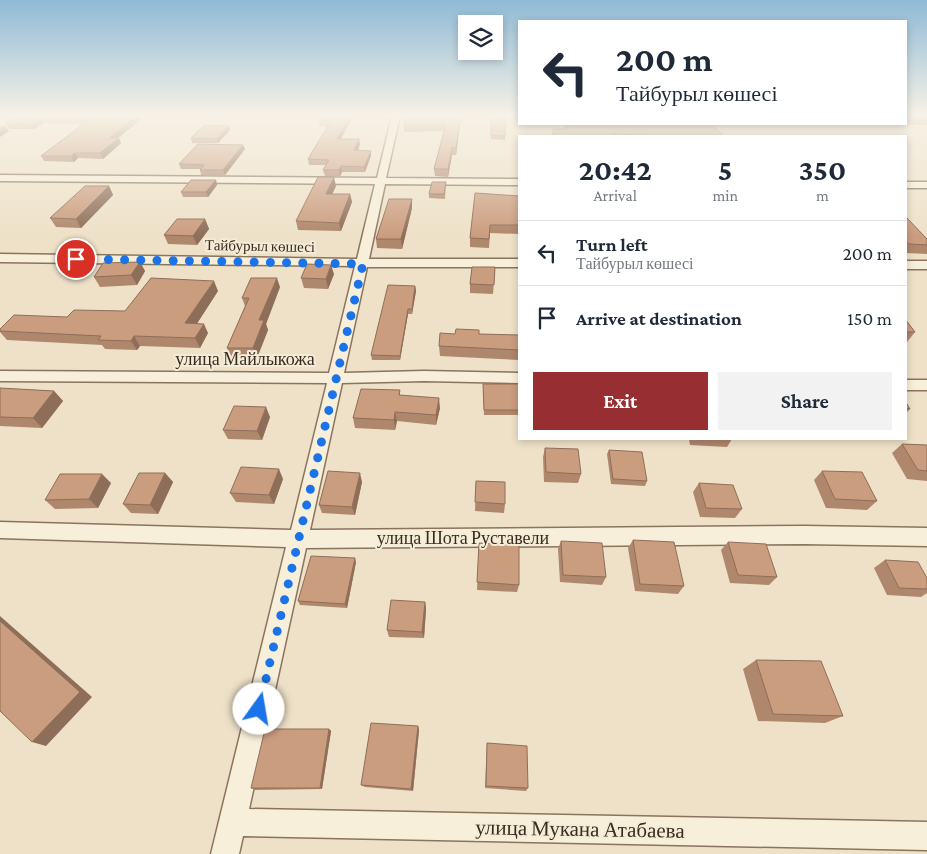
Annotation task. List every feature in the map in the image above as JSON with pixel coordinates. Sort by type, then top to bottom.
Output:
[{"type":"street","points":[[225,854],[387,156]]},
{"type":"street","points":[[0,178],[518,182]]},
{"type":"street","points":[[907,185],[927,186]]},
{"type":"street","name":"Тайбурыл көшесі","points":[[0,258],[363,264],[518,263]]},
{"type":"street","points":[[907,265],[927,265]]},
{"type":"street","name":"улица Майлыкожа","points":[[0,376],[336,378],[424,376],[518,378]]},
{"type":"street","points":[[907,385],[927,385]]},
{"type":"street","name":"улица Шота Руставели","points":[[0,530],[298,539],[804,535],[927,537]]},
{"type":"street","name":"улица Мукана Атабаева","points":[[233,822],[927,836]]},
{"type":"building","points":[[187,156],[234,156],[223,170],[200,170],[204,165],[179,164]]},
{"type":"building","points":[[310,156],[369,156],[364,167],[341,166],[339,170],[323,170],[329,160],[308,159]]},
{"type":"building","points":[[438,156],[451,156],[448,169],[434,169]]},
{"type":"building","points":[[318,177],[334,177],[326,194],[350,194],[339,223],[296,221]]},
{"type":"building","points":[[191,180],[216,180],[206,192],[181,192]]},
{"type":"building","points":[[432,182],[446,182],[444,194],[429,194]]},
{"type":"building","points":[[85,186],[109,186],[76,219],[50,218]]},
{"type":"building","points":[[475,193],[518,196],[518,225],[490,225],[489,239],[470,238]]},
{"type":"building","points":[[389,199],[412,199],[401,239],[376,239]]},
{"type":"building","points":[[907,218],[927,239],[927,245],[909,244],[907,242]]},
{"type":"building","points":[[177,219],[205,219],[193,236],[164,235]]},
{"type":"building","points":[[140,262],[131,275],[94,277],[103,263]]},
{"type":"building","points":[[307,264],[331,265],[326,279],[301,278]]},
{"type":"building","points":[[472,267],[495,267],[494,285],[470,284]]},
{"type":"building","points":[[151,278],[214,281],[185,323],[204,324],[195,338],[134,336],[131,341],[98,340],[101,336],[0,331],[14,315],[67,317],[74,310],[125,311]]},
{"type":"building","points":[[251,278],[277,278],[259,320],[264,320],[253,348],[227,348],[249,298],[242,298]]},
{"type":"building","points":[[388,285],[415,286],[412,309],[408,309],[400,356],[371,355]]},
{"type":"building","points":[[907,322],[915,332],[907,332]]},
{"type":"building","points":[[456,329],[479,330],[479,334],[518,335],[518,350],[439,346],[440,333],[455,334]]},
{"type":"building","points":[[483,384],[518,384],[518,410],[484,410]]},
{"type":"building","points":[[0,388],[54,391],[33,418],[0,417]]},
{"type":"building","points":[[361,389],[400,390],[399,395],[439,398],[436,415],[395,412],[394,420],[353,418]]},
{"type":"building","points":[[234,406],[266,407],[257,431],[223,430]]},
{"type":"building","points":[[902,444],[927,445],[927,471],[918,470]]},
{"type":"building","points":[[545,448],[578,449],[581,474],[546,472]]},
{"type":"building","points":[[609,450],[642,452],[647,481],[613,479]]},
{"type":"building","points":[[241,467],[279,469],[269,495],[230,493]]},
{"type":"building","points":[[328,471],[360,473],[352,507],[319,505]]},
{"type":"building","points":[[822,471],[862,472],[877,501],[835,499]]},
{"type":"building","points":[[139,473],[165,473],[150,505],[123,504]]},
{"type":"building","points":[[60,474],[102,474],[89,499],[45,500]]},
{"type":"building","points":[[476,481],[505,482],[505,504],[475,502]]},
{"type":"building","points":[[699,483],[733,485],[742,509],[706,508]]},
{"type":"building","points":[[633,540],[674,542],[684,586],[640,584]]},
{"type":"building","points":[[561,541],[602,543],[606,577],[563,575]]},
{"type":"building","points":[[728,542],[766,544],[777,577],[738,575]]},
{"type":"building","points":[[479,543],[519,545],[519,585],[477,582]]},
{"type":"building","points":[[311,556],[355,558],[345,604],[298,601]]},
{"type":"building","points":[[885,560],[918,562],[927,578],[927,589],[899,588]]},
{"type":"building","points":[[391,600],[425,602],[422,632],[387,630]]},
{"type":"building","points":[[0,621],[80,692],[32,742],[0,711]]},
{"type":"building","points":[[756,660],[821,661],[843,716],[773,714]]},
{"type":"building","points":[[371,723],[418,726],[411,789],[361,785]]},
{"type":"building","points":[[265,729],[329,729],[320,788],[251,788]]},
{"type":"building","points":[[487,743],[527,746],[528,788],[486,786]]},
{"type":"route","points":[[76,259],[363,264],[259,709]]}]
